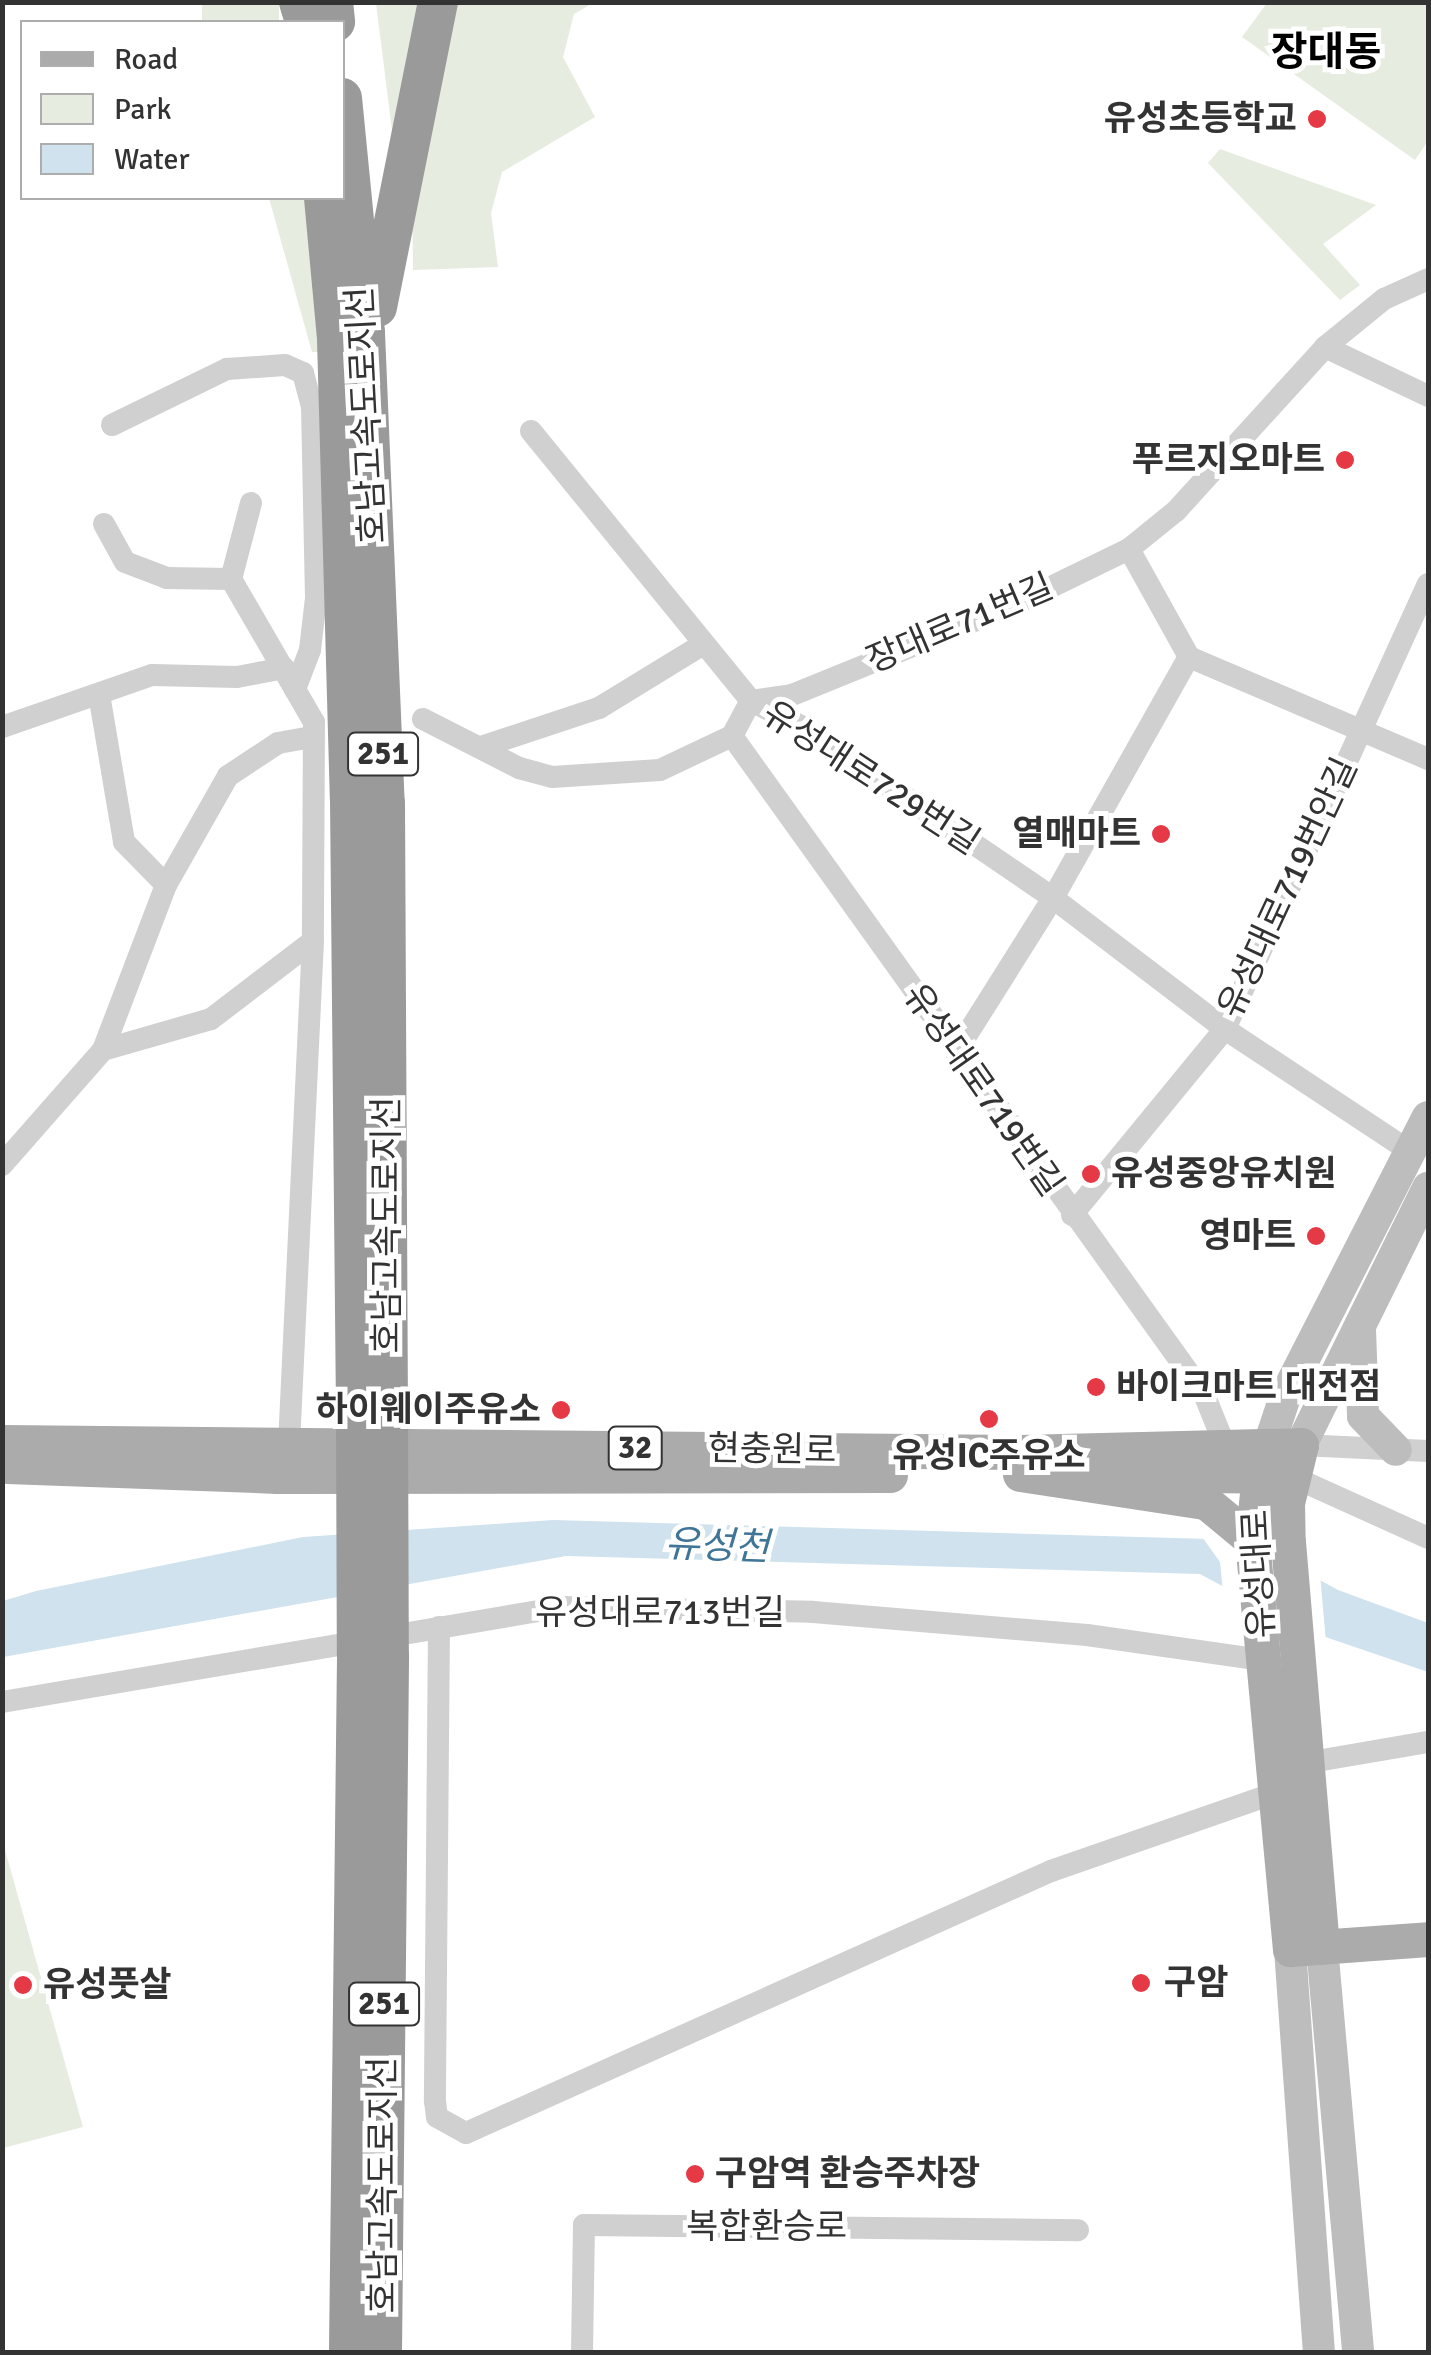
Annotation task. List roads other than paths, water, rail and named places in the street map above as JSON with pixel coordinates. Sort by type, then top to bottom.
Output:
[{"type":"highway","points":[[367,365],[438,2]]},
{"type":"highway","name":"호남고속도로지선","points":[[345,130],[367,365],[385,803],[372,1412],[382,2352]]},
{"type":"highway","name":"호남고속도로지선","points":[[324,200],[337,340],[372,1412]]},
{"type":"highway","name":"호남고속도로지선","points":[[349,2352],[373,1656]]},
{"type":"main road","name":"현충원로","points":[[2,1442],[1002,1452],[1225,1446],[1279,1460]]},
{"type":"main road","points":[[1020,1474],[1279,1460]]},
{"type":"main road","name":"유성대로","points":[[1274,1656],[1252,1540],[1279,1460]]},
{"type":"main road","name":"유성대로","points":[[1279,1460],[1288,1542],[1274,1656],[1275,1794],[1306,1948]]},
{"type":"main road","name":"현충원로","points":[[2,1466],[277,1476],[1020,1474]]},
{"type":"main road","points":[[1020,1474],[1194,1499],[1229,1515],[1252,1540]]},
{"type":"main road","points":[[1274,1656],[1304,1763],[1306,1948],[1428,1939]]},
{"type":"street","name":"장대로71번길","points":[[751,701],[825,681],[1016,604],[1128,549],[1188,498],[1324,347],[1384,299],[1428,278]]},
{"type":"street","points":[[1324,347],[1428,396]]},
{"type":"street","points":[[112,425],[228,369],[286,365],[302,373],[312,408],[316,598],[310,650],[290,678]]},
{"type":"street","name":"유성대로729번길","points":[[531,430],[700,646],[751,701],[800,726],[1053,898],[1225,1029],[1412,1153]]},
{"type":"street","points":[[251,502],[231,579],[318,727],[288,1444]]},
{"type":"street","points":[[104,524],[126,562],[167,578],[231,579]]},
{"type":"street","points":[[1128,549],[1188,657],[1428,760]]},
{"type":"street","name":"유성대로719번안길","points":[[1072,1216],[1225,1029],[1428,584]]},
{"type":"street","points":[[480,747],[599,708],[700,646]]},
{"type":"street","points":[[956,1052],[1053,898],[1188,657]]},
{"type":"street","points":[[2,727],[152,675],[290,678]]},
{"type":"street","points":[[99,694],[124,842],[166,885]]},
{"type":"street","points":[[424,719],[518,768],[598,778],[660,770],[732,736],[751,701]]},
{"type":"street","points":[[2,1164],[102,1050],[166,885],[228,776],[278,743],[318,727]]},
{"type":"street","name":"유성대로719번길","points":[[732,736],[1072,1216],[1204,1394],[1225,1446]]},
{"type":"street","points":[[102,1050],[210,1020],[312,941]]},
{"type":"street","name":"유성대로","points":[[1279,1460],[1286,1394],[1428,1117]]},
{"type":"street","name":"유성대로","points":[[1279,1460],[1360,1328],[1428,1188]]},
{"type":"street","points":[[1360,1328],[1363,1416],[1396,1450]]},
{"type":"street","points":[[1279,1460],[1428,1451]]},
{"type":"street","points":[[1279,1460],[1428,1538]]},
{"type":"street","name":"유성대로713번길","points":[[2,1702],[562,1607],[813,1612],[1274,1656]]},
{"type":"street","points":[[439,1627],[435,2101],[437,2117],[466,2133],[830,1976],[1051,1871],[1275,1794]]},
{"type":"street","points":[[1304,1763],[1428,1742]]},
{"type":"street","name":"유성대로","points":[[1306,1948],[1319,2352]]},
{"type":"street","name":"유성대로","points":[[1306,1948],[1358,2352]]},
{"type":"street","name":"복합환승로","points":[[582,2352],[584,2225],[1078,2230]]},
{"type":"water","name":"유성천","points":[[554,1520],[1209,1539],[1285,1561],[1338,1590],[1428,1623],[1428,1672],[1302,1629],[1200,1574],[566,1556],[3,1657],[3,1601],[36,1591],[303,1537]]},
{"type":"place","name":"유성초등학교","points":[[1317,119]]},
{"type":"place","name":"푸르지오마트","points":[[1345,460]]},
{"type":"place","name":"열매마트","points":[[1161,834]]},
{"type":"place","name":"유성중앙유치원","points":[[1091,1174]]},
{"type":"place","name":"영마트","points":[[1316,1236]]},
{"type":"place","name":"바이크마트 대전점","points":[[1096,1387]]},
{"type":"place","name":"하이웨이주유소","points":[[561,1410]]},
{"type":"place","name":"유성IC주유소","points":[[989,1419]]},
{"type":"place","name":"구암","points":[[1141,1983]]},
{"type":"place","name":"유성풋살","points":[[23,1985]]},
{"type":"place","name":"구암역 환승주차장","points":[[695,2174]]},
{"type":"district","name":"장대동","points":[[1326,52]]}]
